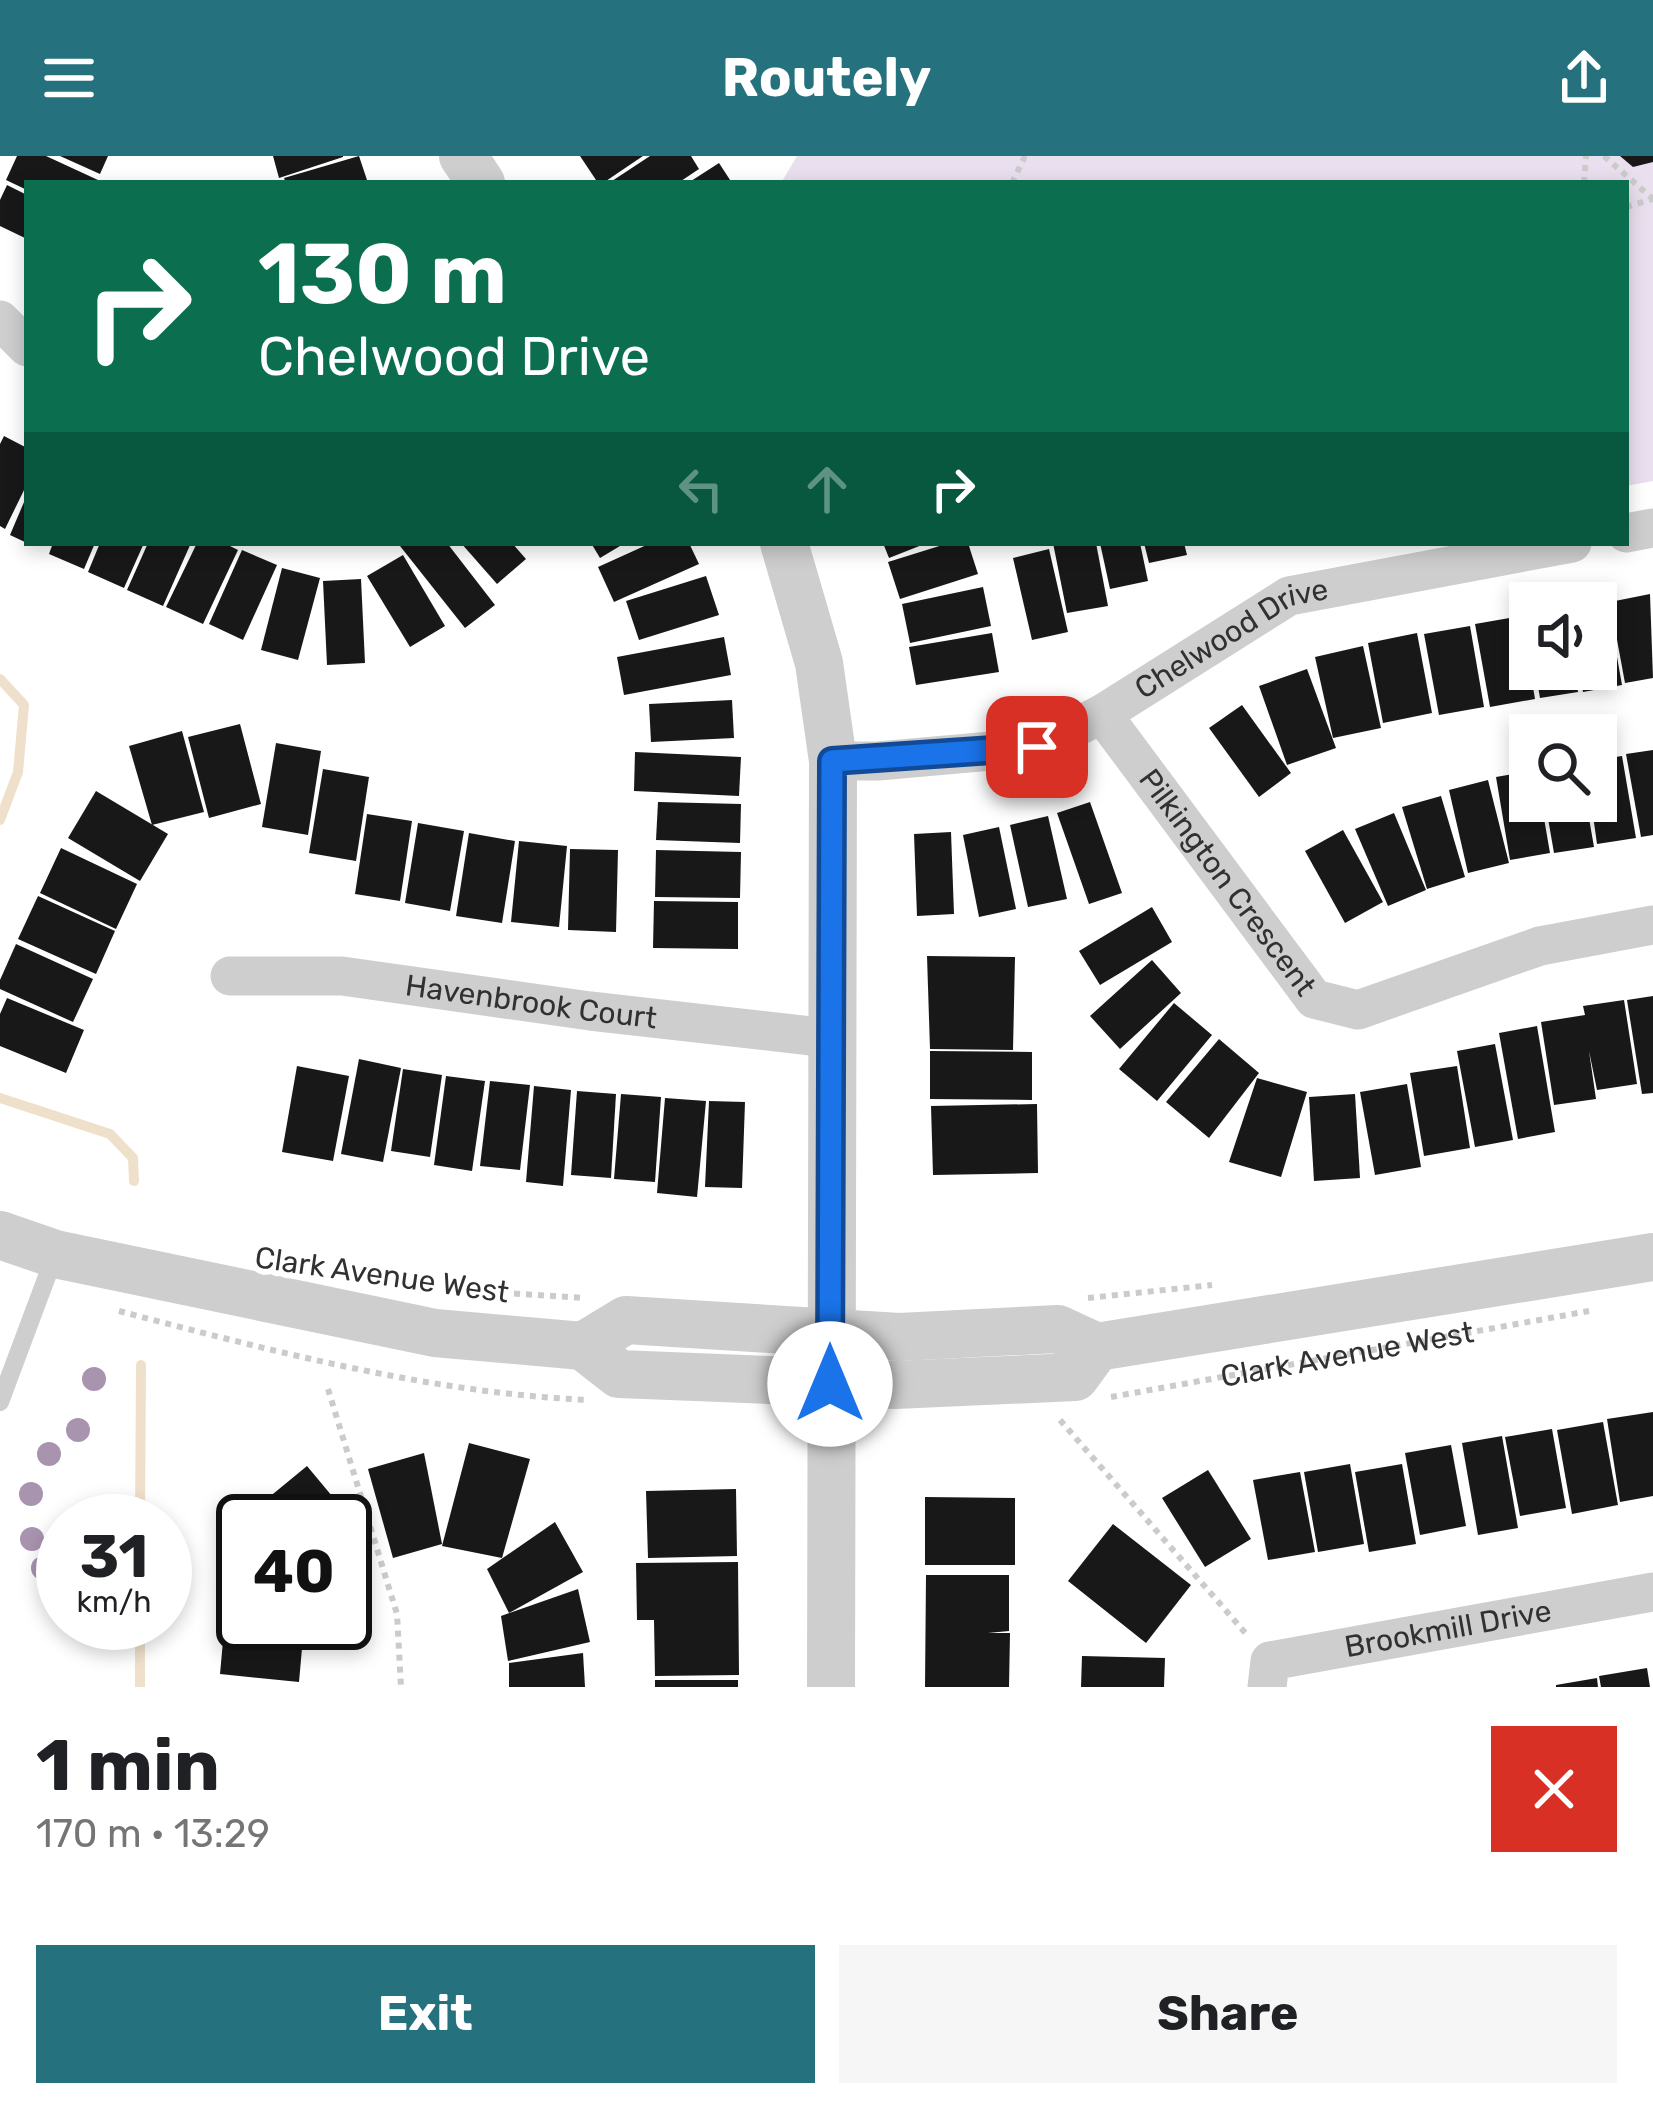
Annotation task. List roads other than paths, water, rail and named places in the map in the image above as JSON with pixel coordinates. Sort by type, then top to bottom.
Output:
[{"type":"street","points":[[0,320],[24,343]]},
{"type":"street","points":[[785,546],[819,663],[832,761],[831,1687]]},
{"type":"street","name":"Chelwood Drive","points":[[832,761],[1037,747],[1102,714],[1289,596],[1556,546]]},
{"type":"street","name":"Pilkington Crescent","points":[[1102,714],[1314,999],[1358,1010],[1540,946],[1653,925]]},
{"type":"street","name":"Havenbrook Court","points":[[230,976],[342,976],[830,1038]]},
{"type":"street","name":"Clark Avenue West","points":[[0,1235],[56,1253],[435,1333],[583,1346],[619,1374],[830,1384],[1075,1377],[1097,1347]]},
{"type":"street","name":"Clark Avenue West","points":[[583,1346],[626,1320],[913,1337],[1058,1329],[1097,1347],[1653,1257]]},
{"type":"street","name":"Brookmill Drive","points":[[1268,1674],[1653,1592]]},
{"type":"lane","points":[[0,1402],[56,1253]]},
{"type":"waterway","points":[[0,679],[24,705],[18,772],[0,820]]},
{"type":"waterway","points":[[0,1098],[110,1134],[133,1158],[134,1181]]},
{"type":"waterway","points":[[140,1494],[141,1365]]},
{"type":"waterway","points":[[140,1650],[140,1687]]}]
